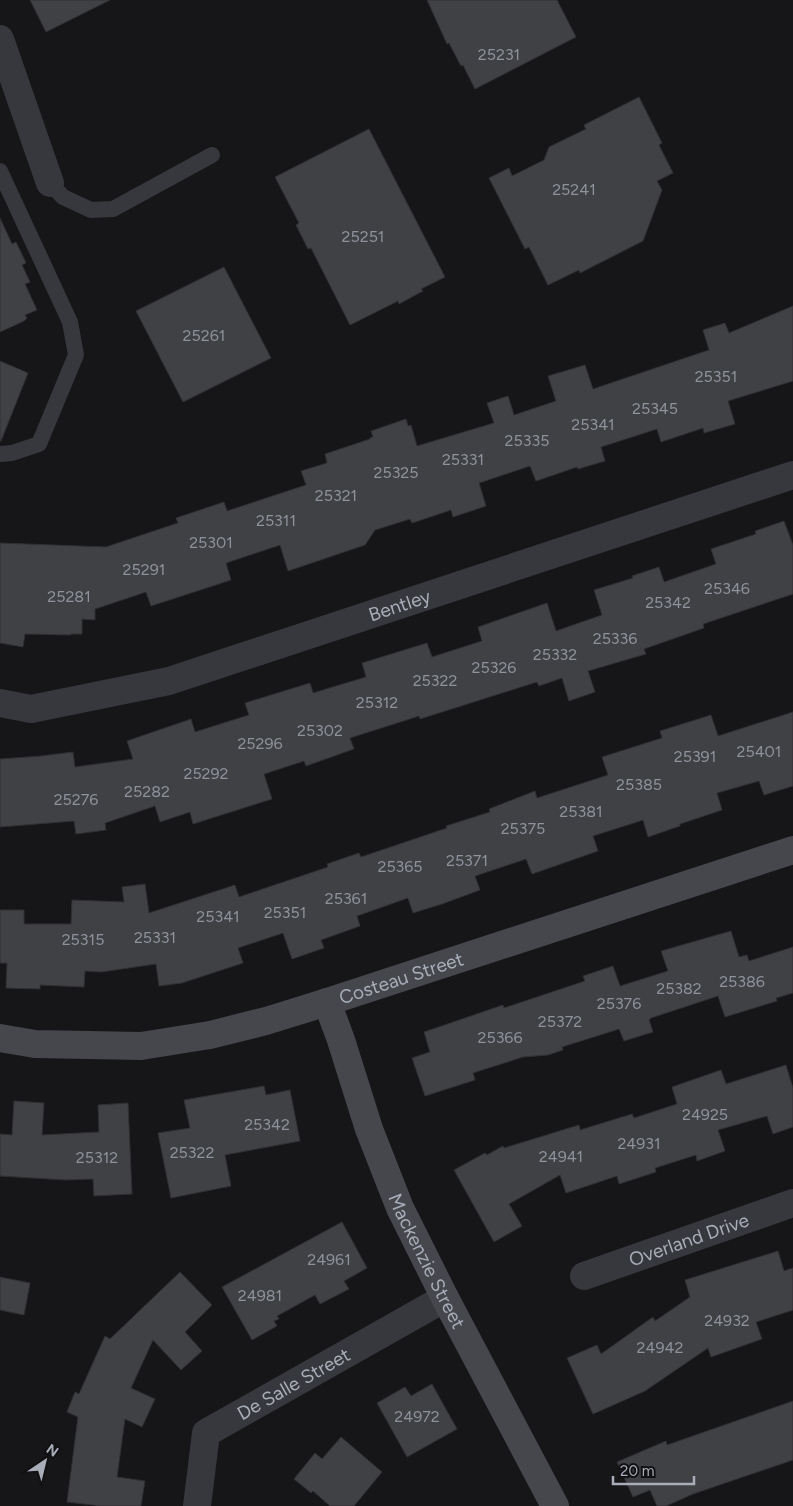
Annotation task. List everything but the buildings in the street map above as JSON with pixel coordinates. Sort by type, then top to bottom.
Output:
[{"type":"street","points":[[1,46],[50,183]]},
{"type":"street","name":"Bentley","points":[[0,703],[31,709],[169,681],[793,475]]},
{"type":"street","name":"Costeau Street","points":[[0,1038],[34,1044],[140,1046],[210,1035],[266,1021],[327,1002],[793,850]]},
{"type":"street","name":"Mackenzie Street","points":[[327,1002],[369,1129],[400,1208],[445,1298],[555,1506]]},
{"type":"street","name":"Overland Drive","points":[[584,1276],[793,1203]]},
{"type":"street","name":"De Salle Street","points":[[197,1506],[206,1433],[445,1298]]},
{"type":"lane","points":[[50,183],[63,197],[91,210],[113,209],[212,155]]},
{"type":"lane","points":[[0,171],[70,322],[76,355],[39,444],[12,453],[0,454]]}]
